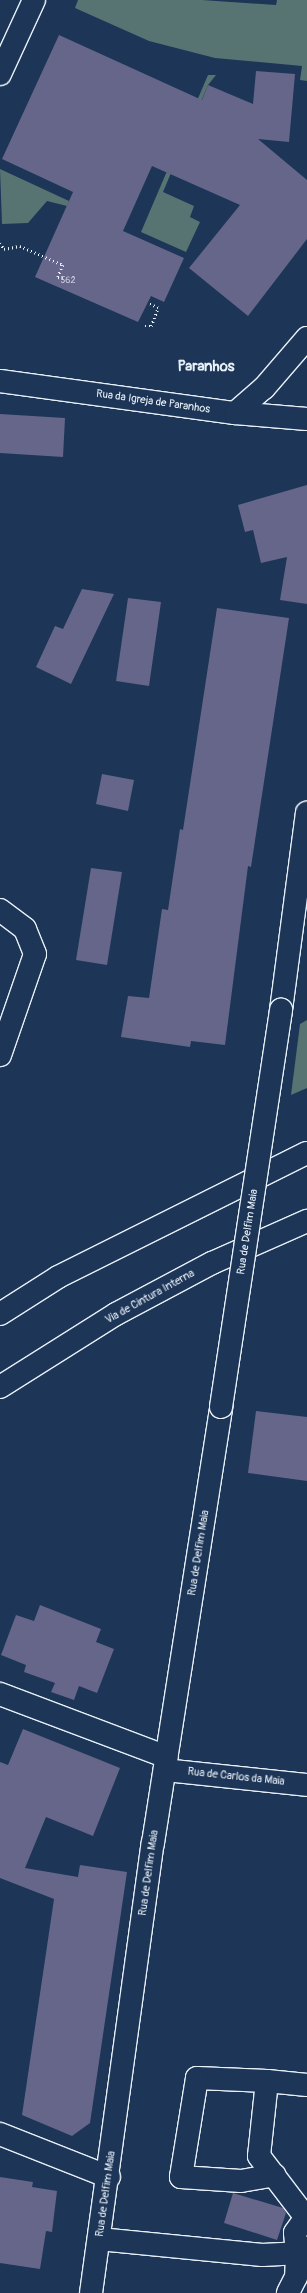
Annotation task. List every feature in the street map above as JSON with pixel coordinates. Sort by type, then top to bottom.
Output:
[{"type":"main road","points":[[0,74],[34,0]]},
{"type":"main road","points":[[235,413],[264,388],[307,338]]},
{"type":"main road","name":"Rua da Igreja de Paranhos","points":[[0,381],[235,413],[307,419]]},
{"type":"main road","name":"Rua de Delfim Maia","points":[[91,2293],[109,2177],[166,1764],[281,1010],[307,813]]},
{"type":"main road","points":[[0,910],[25,929],[35,954],[0,1054]]},
{"type":"main road","points":[[278,1166],[307,1144]]},
{"type":"main road","points":[[0,1314],[58,1277],[278,1166],[307,1153]]},
{"type":"main road","name":"Via de Cintura Interna","points":[[0,1387],[116,1314],[212,1263],[307,1221]]},
{"type":"main road","name":"Rua de Carlos da Maia","points":[[0,1694],[166,1764],[307,1785]]},
{"type":"main road","points":[[274,2175],[241,2181],[181,2176],[197,2078],[267,2081],[307,2085]]},
{"type":"main road","points":[[267,2081],[259,2156],[306,2218],[295,2233],[302,2251],[296,2277],[288,2293]]},
{"type":"main road","points":[[0,2134],[109,2177]]},
{"type":"main road","points":[[99,2239],[262,2255],[302,2251]]},
{"type":"path","points":[[0,243],[4,250],[20,246],[63,265],[58,277],[63,278]]},
{"type":"path","points":[[145,326],[151,326],[158,308],[148,304]]},
{"type":"green space","points":[[78,0],[202,0],[276,5],[277,0],[307,0],[307,81],[300,80],[302,66],[215,58],[149,41],[75,8]]},
{"type":"green space","points":[[208,75],[216,75],[208,85],[163,192],[194,206],[190,217],[200,222],[186,252],[141,232]]},
{"type":"green space","points":[[0,169],[69,201],[67,206],[47,201],[28,223],[2,224]]},
{"type":"green space","points":[[307,1020],[307,1088],[291,1095],[300,1024]]},
{"type":"building","points":[[59,35],[202,100],[208,85],[253,104],[256,71],[295,74],[289,142],[258,139],[307,180],[307,239],[248,316],[189,268],[240,205],[152,166],[123,231],[184,258],[164,302],[151,296],[138,322],[35,277],[73,192],[2,159]]},
{"type":"building","points":[[0,414],[65,418],[63,457],[0,453]]},
{"type":"building","points":[[307,485],[307,604],[280,600],[287,557],[261,563],[253,530],[245,532],[238,505]]},
{"type":"building","points":[[82,589],[114,594],[71,684],[36,667],[55,626],[63,629]]},
{"type":"building","points":[[128,598],[161,602],[149,686],[116,681]]},
{"type":"building","points":[[217,608],[289,618],[251,867],[248,866],[225,1045],[191,1041],[190,1047],[121,1037],[128,996],[149,998],[162,909],[168,910],[180,829],[183,830]]},
{"type":"building","points":[[102,774],[134,780],[128,811],[96,804]]},
{"type":"building","points":[[91,868],[122,872],[107,965],[76,960]]},
{"type":"building","points":[[256,1411],[307,1417],[307,1481],[248,1473]]},
{"type":"building","points":[[40,1605],[101,1629],[96,1642],[114,1649],[97,1693],[79,1686],[74,1700],[51,1692],[55,1683],[24,1672],[26,1665],[1,1655],[16,1615],[34,1621]]},
{"type":"building","points":[[23,1729],[120,1768],[93,1836],[46,1817],[25,1868],[78,1877],[80,1865],[127,1872],[90,2123],[72,2136],[22,2115],[54,1899],[0,1878],[0,1762],[8,1765]]},
{"type":"building","points":[[0,2177],[33,2182],[32,2187],[57,2191],[52,2232],[46,2231],[40,2269],[0,2263]]},
{"type":"building","points":[[233,2193],[283,2208],[286,2213],[277,2240],[224,2223]]},
{"type":"district","name":"Paranhos","points":[[206,367]]}]
